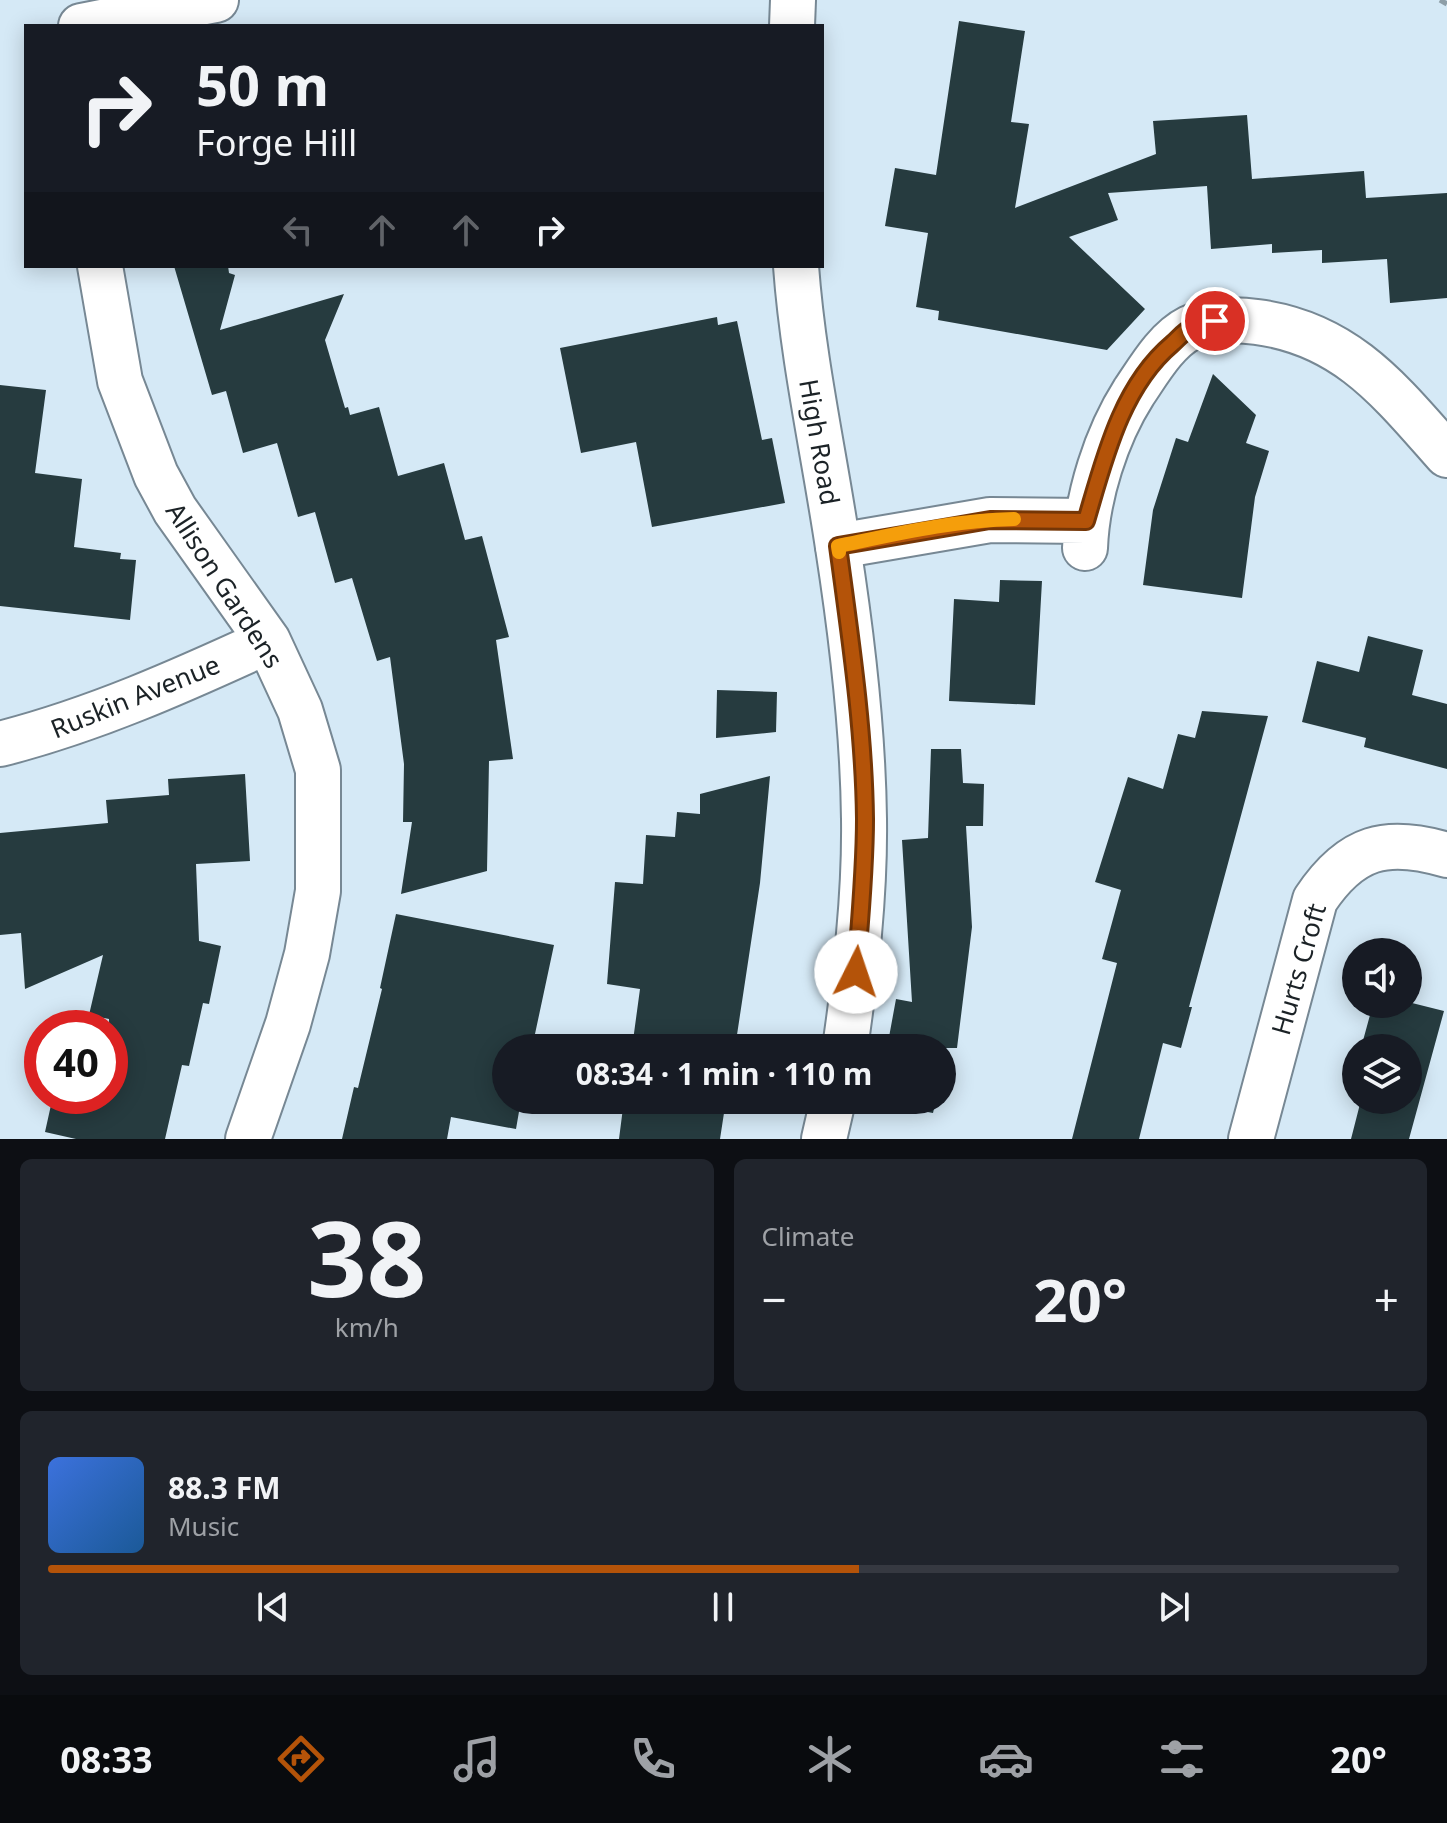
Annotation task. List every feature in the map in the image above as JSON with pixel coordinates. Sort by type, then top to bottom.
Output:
[{"type":"street","points":[[55,0],[59,24]]},
{"type":"street","points":[[91,24],[216,0]]},
{"type":"street","points":[[792,24],[793,0]]},
{"type":"street","name":"Allison Gardens","points":[[100,268],[120,381],[156,475],[175,510],[268,641],[300,710],[318,770],[318,877],[307,954],[288,1024],[248,1139]]},
{"type":"street","name":"High Road","points":[[796,268],[815,418],[838,546],[859,722],[865,820],[856,972],[847,1034]]},
{"type":"street","points":[[838,546],[990,520],[1086,535],[1109,443],[1130,399],[1163,351],[1190,328],[1215,321],[1276,325],[1329,343],[1376,377],[1445,449]]},
{"type":"street","name":"Ruskin Avenue","points":[[0,744],[42,733],[139,699],[268,641]]},
{"type":"street","name":"Hurts Croft","points":[[1251,1139],[1315,900],[1327,882],[1363,852],[1394,846],[1417,846],[1447,855]]},
{"type":"street","points":[[824,1139],[830,1114]]},
{"type":"path","points":[[1440,0],[1447,4]]},
{"type":"building","points":[[959,21],[1025,31],[1011,122],[1029,124],[1015,208],[1156,154],[1153,121],[1247,115],[1252,179],[1364,171],[1366,198],[1447,193],[1447,298],[1390,303],[1387,259],[1322,263],[1322,250],[1272,253],[1272,244],[1211,249],[1207,186],[1108,193],[1118,220],[1069,237],[1145,309],[1107,350],[938,320],[939,311],[916,307],[928,233],[885,226],[895,168],[936,175]]},
{"type":"building","points":[[175,268],[228,268],[229,273],[235,275],[220,330],[344,294],[325,340],[345,408],[348,407],[350,415],[379,407],[398,476],[444,463],[465,540],[482,536],[509,637],[496,640],[513,759],[489,761],[487,871],[401,894],[412,822],[403,822],[404,764],[390,657],[377,661],[352,578],[335,583],[315,512],[298,517],[277,443],[243,453],[226,391],[212,395]]},
{"type":"building","points":[[717,317],[718,325],[737,321],[762,440],[772,438],[785,503],[652,527],[636,442],[581,453],[560,348]]},
{"type":"building","points":[[1213,374],[1256,415],[1246,443],[1269,451],[1255,497],[1242,598],[1143,585],[1153,510],[1176,438],[1188,442]]},
{"type":"building","points":[[0,385],[46,390],[35,473],[82,479],[74,547],[121,553],[120,559],[136,560],[130,620],[0,606]]},
{"type":"building","points":[[1000,580],[1042,581],[1035,705],[949,701],[954,599],[999,602]]},
{"type":"building","points":[[1368,636],[1423,650],[1412,695],[1447,704],[1447,769],[1364,747],[1366,738],[1302,722],[1317,661],[1359,672]]},
{"type":"building","points":[[717,690],[777,692],[776,732],[716,738]]},
{"type":"building","points":[[1202,711],[1268,716],[1189,1007],[1192,1007],[1181,1048],[1163,1043],[1139,1139],[1072,1139],[1117,963],[1102,959],[1121,890],[1095,882],[1128,777],[1163,789],[1178,734],[1195,738]]},
{"type":"building","points":[[931,749],[961,749],[963,783],[984,784],[983,826],[966,826],[972,927],[957,1048],[956,1034],[890,1034],[896,999],[912,1002],[902,840],[928,838]]},
{"type":"building","points":[[245,774],[250,861],[196,864],[199,941],[221,946],[209,1004],[203,1003],[189,1066],[182,1065],[165,1139],[76,1139],[45,1132],[49,1114],[128,1114],[128,1010],[90,1010],[103,955],[25,989],[21,933],[0,935],[0,833],[108,823],[106,800],[169,795],[168,779]]},
{"type":"building","points":[[770,776],[760,883],[737,1034],[634,1034],[640,989],[607,984],[615,882],[643,884],[646,835],[675,837],[677,812],[700,814],[700,794]]},
{"type":"building","points":[[396,914],[554,945],[535,1034],[492,1034],[492,1114],[519,1114],[516,1129],[451,1117],[447,1139],[342,1139],[354,1087],[358,1088]]},
{"type":"building","points":[[1422,1006],[1444,1011],[1422,1091],[1422,1034],[1365,1034],[1369,1018],[1422,1018]]},
{"type":"building","points":[[622,1114],[724,1114],[720,1139],[619,1139]]},
{"type":"building","points":[[1357,1114],[1416,1114],[1409,1139],[1351,1139]]},
{"type":"slow traffic","points":[[839,552],[838,546],[917,530],[1014,519]]},
{"type":"route","points":[[856,972],[865,820],[859,722],[838,546],[917,530],[990,520],[1086,521],[1109,443],[1147,372],[1163,351],[1190,328],[1215,321]]}]
